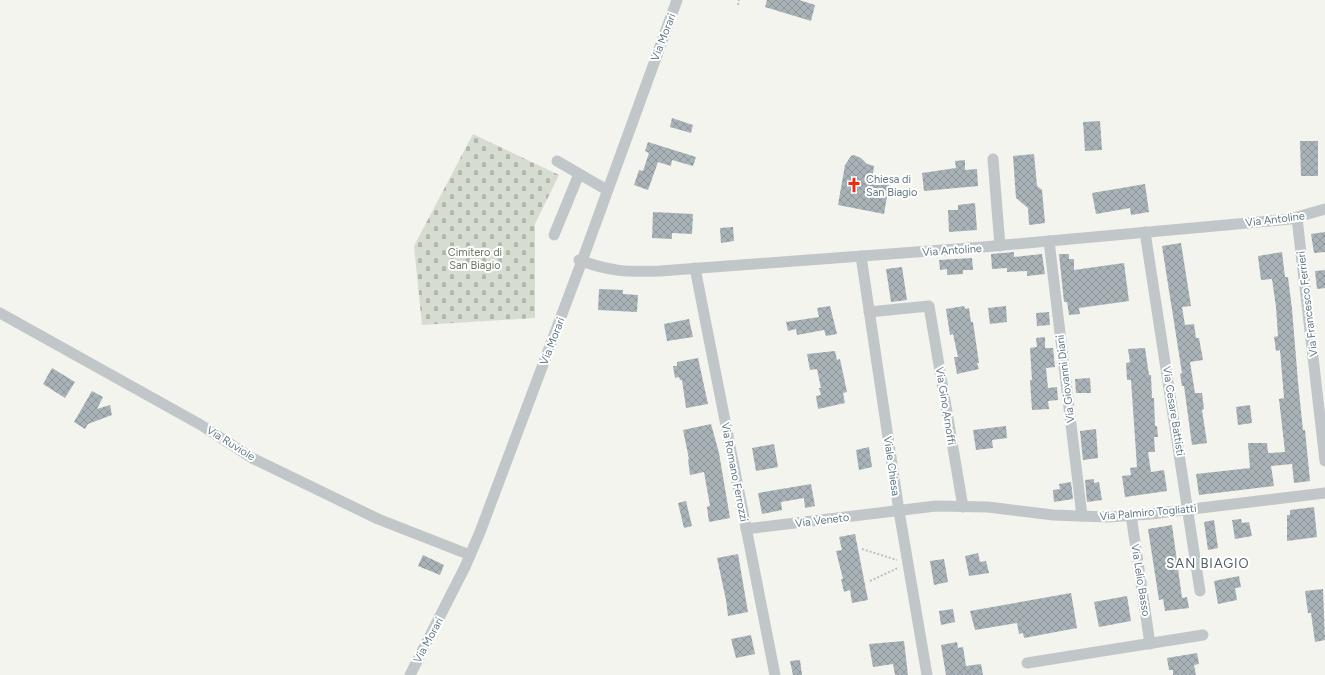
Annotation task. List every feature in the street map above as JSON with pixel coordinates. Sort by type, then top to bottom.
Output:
[{"type":"street","name":"Via Morari","points":[[410,675],[443,612],[470,555],[608,190],[677,0]]},
{"type":"street","points":[[993,158],[1000,246]]},
{"type":"street","points":[[557,161],[608,190]]},
{"type":"street","points":[[554,235],[579,174]]},
{"type":"street","name":"Via Antoline","points":[[580,261],[606,269],[626,272],[695,268],[1000,246],[1297,218],[1325,210]]},
{"type":"street","name":"Via Francesco Ferrieri","points":[[1297,218],[1325,462]]},
{"type":"street","name":"Via Cesare Battisti","points":[[1145,232],[1189,509],[1200,591]]},
{"type":"street","name":"Via Giovanni Diani","points":[[1049,241],[1082,516]]},
{"type":"street","name":"Viale Chiesa","points":[[861,256],[898,511],[927,675]]},
{"type":"street","name":"Via Romano Ferrozzi","points":[[695,268],[773,674]]},
{"type":"street","name":"Via Gino Arnoffi","points":[[869,312],[929,306],[963,507]]},
{"type":"street","name":"Via Ruviole","points":[[0,313],[201,425],[252,458],[378,519],[470,555]]},
{"type":"street","name":"Via Palmiro Togliatti","points":[[898,511],[936,506],[988,507],[1053,515],[1131,516],[1325,493]]},
{"type":"street","name":"Via Veneto","points":[[746,529],[898,511]]},
{"type":"street","name":"Via Lelio Basso","points":[[1131,516],[1150,644]]},
{"type":"street","points":[[1027,663],[1203,635]]},
{"type":"path","points":[[738,5],[739,0]]},
{"type":"path","points":[[862,550],[908,563]]},
{"type":"path","points":[[870,581],[908,563]]},
{"type":"green space","name":"Cimitero di San Biagio","points":[[473,134],[559,175],[535,224],[535,318],[422,325],[414,246]]},
{"type":"building","points":[[767,0],[799,0],[815,5],[811,21],[765,7]]},
{"type":"building","points":[[672,118],[693,125],[691,133],[670,127]]},
{"type":"building","points":[[1100,121],[1102,150],[1085,151],[1083,122]]},
{"type":"building","points":[[1300,141],[1318,141],[1318,176],[1301,176]]},
{"type":"building","points":[[648,142],[696,157],[693,166],[672,160],[671,166],[658,162],[648,190],[634,185],[639,170],[643,171],[649,153],[645,151]]},
{"type":"building","points":[[1034,154],[1037,186],[1042,190],[1045,223],[1029,225],[1028,208],[1016,198],[1013,156]]},
{"type":"building","name":"Chiesa di San Biagio","points":[[854,155],[861,158],[867,164],[874,166],[872,182],[889,185],[884,214],[838,205],[845,165],[851,156]]},
{"type":"building","points":[[965,160],[965,170],[977,169],[978,186],[924,191],[922,173],[956,168],[955,161]]},
{"type":"building","points":[[1145,184],[1149,212],[1131,215],[1130,208],[1096,214],[1092,193]]},
{"type":"building","points":[[975,203],[977,230],[949,232],[948,210],[958,210],[958,205]]},
{"type":"building","points":[[653,212],[693,214],[692,234],[672,233],[672,239],[652,238]]},
{"type":"building","points":[[733,227],[734,241],[721,243],[720,228]]},
{"type":"building","points":[[1325,232],[1325,252],[1314,253],[1311,234]]},
{"type":"building","points":[[1181,243],[1191,306],[1182,307],[1185,325],[1194,324],[1196,338],[1199,338],[1203,360],[1190,362],[1195,393],[1202,393],[1204,409],[1202,410],[1207,443],[1192,445],[1184,386],[1182,386],[1180,374],[1182,373],[1162,246]]},
{"type":"building","points":[[1014,252],[1014,257],[1042,254],[1045,274],[1027,276],[1027,271],[1007,272],[1007,268],[992,269],[991,254]]},
{"type":"building","points":[[1282,252],[1285,277],[1288,277],[1292,309],[1303,430],[1305,430],[1310,481],[1294,483],[1292,464],[1271,466],[1274,486],[1199,495],[1196,474],[1250,468],[1248,443],[1267,443],[1268,453],[1285,452],[1279,399],[1284,398],[1280,350],[1276,351],[1274,337],[1278,336],[1276,307],[1272,279],[1261,280],[1258,256]]},
{"type":"building","points":[[1059,254],[1069,254],[1069,259],[1074,259],[1074,270],[1124,263],[1129,301],[1079,308],[1080,314],[1069,315],[1067,302],[1064,302]]},
{"type":"building","points":[[972,258],[973,270],[963,270],[963,274],[947,275],[947,269],[940,270],[939,260]]},
{"type":"building","points":[[902,267],[907,300],[891,302],[886,269]]},
{"type":"building","points":[[1325,270],[1325,288],[1317,289],[1315,271]]},
{"type":"building","points":[[599,289],[623,290],[623,294],[638,295],[637,312],[598,310]]},
{"type":"building","points":[[830,306],[837,334],[826,336],[824,330],[797,335],[796,329],[788,331],[786,322],[819,317],[817,308]]},
{"type":"building","points":[[964,306],[965,309],[969,308],[971,322],[973,322],[979,363],[977,363],[979,369],[957,374],[954,357],[958,357],[953,334],[950,335],[946,309]]},
{"type":"building","points":[[1006,306],[1007,322],[990,324],[988,308]]},
{"type":"building","points":[[1049,312],[1050,325],[1037,326],[1036,313]]},
{"type":"building","points":[[689,319],[693,337],[667,341],[664,324]]},
{"type":"building","points":[[1045,337],[1045,348],[1053,348],[1055,367],[1046,368],[1048,388],[1057,387],[1058,400],[1048,401],[1049,409],[1032,410],[1030,348],[1037,347],[1036,338]]},
{"type":"building","points":[[1145,348],[1149,375],[1151,375],[1155,426],[1157,426],[1158,437],[1154,437],[1155,452],[1148,452],[1151,472],[1164,470],[1167,491],[1125,497],[1122,476],[1131,475],[1130,468],[1137,467],[1131,380],[1127,380],[1126,363],[1130,362],[1128,349]]},
{"type":"building","points":[[835,351],[837,360],[840,359],[847,392],[843,393],[845,403],[818,409],[816,396],[821,395],[819,388],[821,388],[817,369],[810,370],[807,354]]},
{"type":"building","points":[[698,358],[708,404],[686,408],[682,380],[680,380],[679,377],[675,378],[673,366],[677,366],[677,362]]},
{"type":"building","points":[[52,368],[75,382],[65,398],[43,384]]},
{"type":"building","points":[[1090,378],[1091,393],[1076,393],[1075,379]]},
{"type":"building","points":[[92,391],[103,397],[97,409],[110,405],[112,415],[88,424],[85,429],[74,422]]},
{"type":"building","points":[[1250,405],[1252,423],[1238,425],[1236,407]]},
{"type":"building","points":[[711,424],[719,453],[730,518],[709,522],[707,507],[710,506],[704,472],[690,475],[689,459],[683,430]]},
{"type":"building","points":[[1006,426],[1007,438],[992,440],[993,448],[976,450],[973,430]]},
{"type":"building","points":[[1096,429],[1098,458],[1083,460],[1080,431]]},
{"type":"building","points":[[774,444],[778,467],[756,471],[752,448]]},
{"type":"building","points":[[869,447],[872,467],[859,470],[856,450]]},
{"type":"building","points":[[1094,479],[1094,483],[1099,482],[1102,500],[1087,502],[1085,480]]},
{"type":"building","points":[[1071,482],[1073,499],[1054,502],[1053,490],[1060,489],[1059,484]]},
{"type":"building","points":[[811,484],[815,506],[805,508],[804,498],[781,502],[782,510],[762,514],[758,493]]},
{"type":"building","points":[[686,501],[692,526],[684,528],[678,503]]},
{"type":"building","points":[[1314,507],[1317,537],[1287,541],[1287,515],[1290,515],[1290,510]]},
{"type":"building","points":[[1241,519],[1242,523],[1249,522],[1252,536],[1235,539],[1232,520]]},
{"type":"building","points":[[1214,520],[1218,548],[1208,550],[1204,522]]},
{"type":"building","points":[[1172,525],[1182,598],[1187,597],[1189,608],[1165,611],[1163,599],[1159,600],[1148,529]]},
{"type":"building","points":[[855,534],[868,600],[852,603],[850,590],[844,592],[841,579],[843,579],[836,551],[842,550],[839,537]]},
{"type":"building","points":[[978,553],[980,562],[986,561],[989,573],[969,576],[965,556]]},
{"type":"building","points":[[738,554],[748,612],[728,616],[717,558]]},
{"type":"building","points":[[423,555],[444,565],[440,575],[418,566]]},
{"type":"building","points":[[944,559],[948,582],[934,585],[930,561]]},
{"type":"building","points":[[1239,576],[1241,587],[1235,588],[1237,600],[1218,604],[1214,581]]},
{"type":"building","points":[[1323,589],[1325,640],[1315,642],[1311,613],[1308,613],[1305,591]]},
{"type":"building","points":[[1071,593],[1077,628],[1024,638],[1023,633],[1019,634],[1017,623],[975,630],[970,611]]},
{"type":"building","points":[[1127,596],[1131,621],[1099,627],[1094,602]]},
{"type":"building","points":[[953,609],[955,622],[941,625],[939,611]]},
{"type":"building","points":[[751,635],[755,654],[736,658],[731,639]]},
{"type":"building","points":[[904,641],[908,675],[895,675],[893,664],[873,667],[869,644]]},
{"type":"building","points":[[957,642],[958,648],[963,647],[966,666],[981,664],[983,675],[946,675],[941,645]]},
{"type":"building","points":[[1197,653],[1199,664],[1194,665],[1196,675],[1173,675],[1173,670],[1169,670],[1167,658]]},
{"type":"building","points":[[800,660],[802,675],[793,675],[790,661]]},
{"type":"place","name":"Chiesa di San Biagio","points":[[854,185]]},
{"type":"district","name":"SAN BIAGIO","points":[[1208,563]]}]
